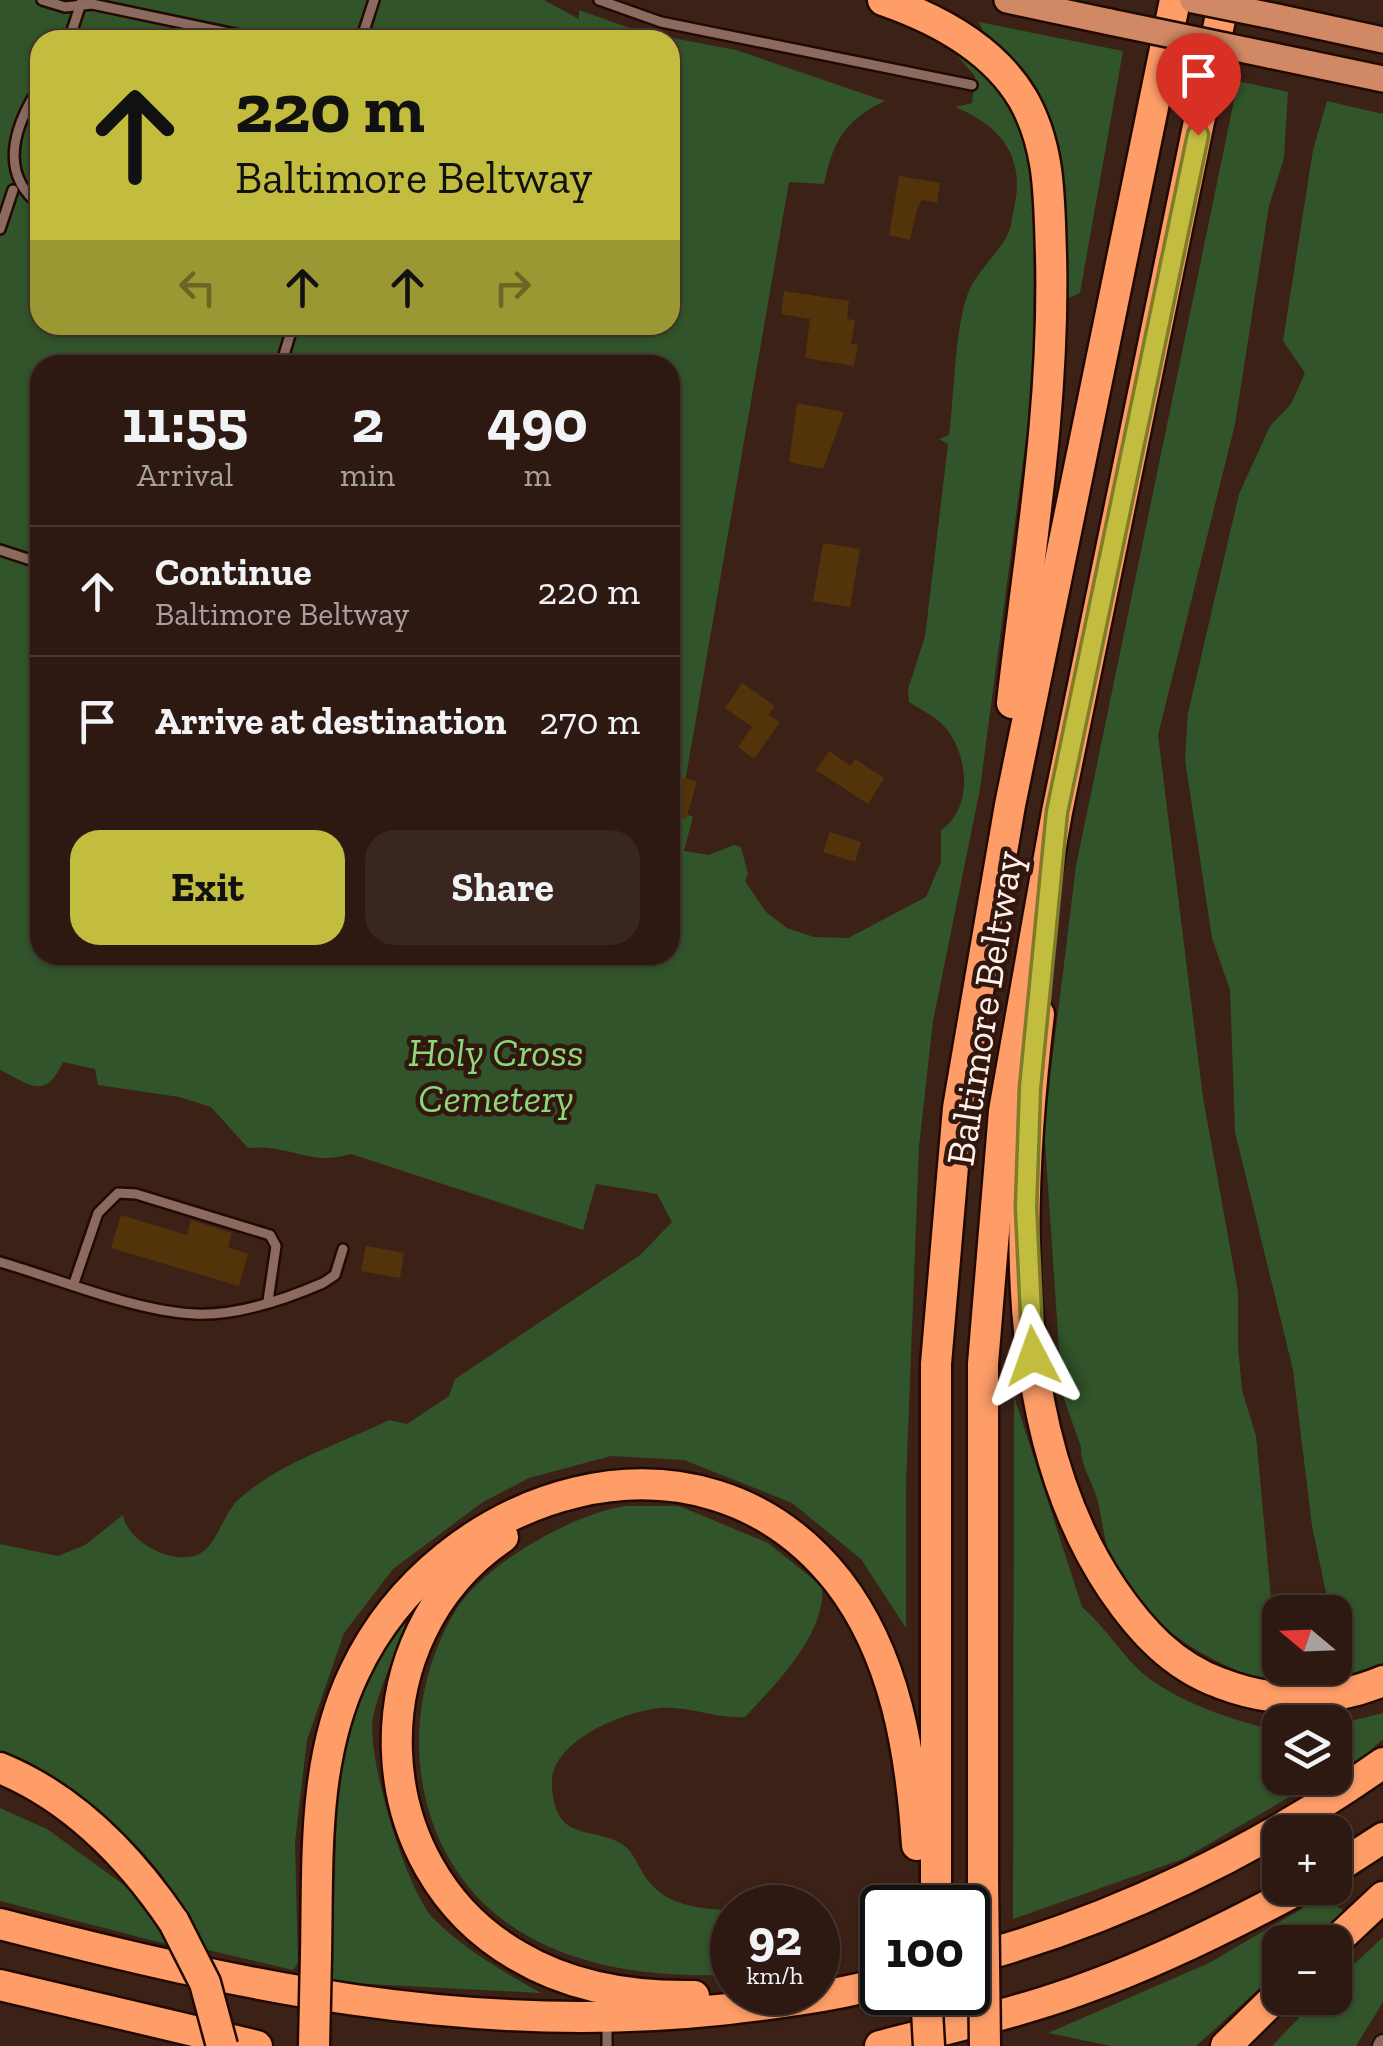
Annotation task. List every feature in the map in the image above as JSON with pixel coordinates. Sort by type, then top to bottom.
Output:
[{"type":"highway","points":[[883,0],[931,20],[977,48],[1022,97],[1045,154],[1052,343],[1048,432],[986,935]]},
{"type":"highway","name":"Baltimore Beltway","points":[[928,1885],[936,1364],[958,1108],[986,935],[1175,0]]},
{"type":"highway","name":"Baltimore Beltway","points":[[985,2046],[980,1512],[992,1224],[1023,987],[1224,0]]},
{"type":"highway","points":[[1198,135],[1237,0]]},
{"type":"highway","points":[[1057,812],[1030,1088],[1026,1208],[1038,1392],[1064,1495],[1101,1572],[1128,1612],[1156,1644],[1182,1664],[1235,1689],[1304,1700],[1383,1681]]},
{"type":"highway","points":[[314,2046],[319,1828],[329,1739],[354,1671],[374,1637],[422,1576],[480,1528],[517,1510],[587,1491],[657,1484],[725,1499],[783,1528],[839,1582],[861,1616],[895,1698],[926,1885]]},
{"type":"highway","points":[[587,1491],[523,1523],[486,1548],[456,1574],[416,1639],[395,1714],[400,1798],[412,1837],[452,1902],[516,1956],[554,1974],[644,1994],[710,1993]]},
{"type":"highway","points":[[990,1953],[1082,1923],[1184,1879],[1298,1818],[1383,1764]]},
{"type":"highway","points":[[0,1768],[85,1820],[148,1883],[174,1922],[205,1983],[222,2046]]},
{"type":"highway","points":[[1352,1857],[1383,1838]]},
{"type":"highway","points":[[1352,1926],[1383,1898]]},
{"type":"highway","points":[[880,2046],[1028,2007],[1114,1977],[1269,1905]]},
{"type":"highway","points":[[0,1924],[200,1974],[338,2001],[607,2032],[860,1987]]},
{"type":"highway","points":[[0,1985],[256,2046]]},
{"type":"highway","points":[[1226,2046],[1262,2011]]},
{"type":"highway","points":[[928,2015],[930,2046]]},
{"type":"highway","points":[[941,2015],[942,2046]]},
{"type":"main road","points":[[1007,0],[1383,79]]},
{"type":"main road","points":[[1194,0],[1383,40]]},
{"type":"lane","points":[[42,0],[65,8],[81,2],[215,30]]},
{"type":"lane","points":[[364,30],[374,0]]},
{"type":"lane","points":[[599,0],[661,22],[972,85]]},
{"type":"lane","points":[[72,30],[81,2]]},
{"type":"lane","points":[[30,102],[8,138],[4,168],[13,190],[30,199]]},
{"type":"lane","points":[[0,229],[13,190]]},
{"type":"lane","points":[[0,550],[30,560]]},
{"type":"lane","points":[[74,1283],[98,1213],[118,1193],[136,1194],[270,1235],[276,1246],[268,1301]]},
{"type":"lane","points":[[0,1262],[196,1314],[268,1301],[324,1284],[335,1274],[343,1249]]},
{"type":"green space","name":"Holy Cross Cemetery","points":[[0,0],[544,0],[579,19],[579,10],[635,30],[30,30],[30,335],[680,335],[680,39],[736,50],[885,101],[850,124],[837,144],[824,184],[789,182],[680,811],[693,817],[684,851],[709,855],[734,845],[741,847],[748,874],[745,881],[766,912],[787,928],[814,937],[848,938],[926,897],[941,862],[941,830],[952,821],[963,794],[962,764],[951,735],[939,721],[909,702],[908,689],[925,637],[948,444],[939,439],[949,435],[963,310],[975,280],[1008,235],[1017,190],[1013,159],[1006,146],[985,124],[955,107],[972,103],[975,76],[956,55],[1008,92],[1034,160],[1033,386],[980,789],[933,1021],[919,1147],[906,1484],[906,1628],[861,1559],[792,1503],[684,1460],[611,1456],[529,1478],[483,1502],[393,1569],[344,1633],[307,1740],[295,1842],[298,1963],[293,1970],[199,1948],[164,1878],[129,1838],[90,1804],[0,1751],[0,1544],[58,1556],[85,1545],[123,1515],[126,1525],[141,1542],[163,1554],[197,1555],[210,1545],[232,1506],[254,1487],[290,1465],[389,1420],[407,1424],[449,1396],[455,1379],[640,1255],[672,1222],[657,1194],[596,1184],[583,1230],[351,1154],[324,1158],[248,1148],[211,1107],[179,1097],[98,1085],[95,1069],[63,1062],[50,1082],[43,1086],[29,1084],[0,1070]]},
{"type":"green space","points":[[979,22],[1123,51],[1080,293],[1069,298],[1063,283],[1045,107],[1003,49],[985,37]]},
{"type":"green space","points":[[1238,81],[1288,92],[1284,158],[1269,206],[1235,424],[1158,735],[1203,1097],[1238,1292],[1242,1390],[1256,1436],[1271,1595],[1262,1595],[1262,1680],[1204,1655],[1166,1628],[1117,1573],[1097,1498],[1057,1379],[1060,1364],[1044,1127],[1076,866]]},
{"type":"green space","points":[[1327,101],[1383,114],[1383,1671],[1352,1676],[1352,1595],[1326,1595],[1312,1526],[1293,1370],[1235,1132],[1230,990],[1212,938],[1185,760],[1188,713],[1239,494],[1270,426],[1291,404],[1305,373],[1283,341],[1313,150]]},
{"type":"green space","points":[[1014,1396],[1082,1607],[1151,1680],[1213,1711],[1262,1727],[1262,1795],[1293,1795],[1183,1859],[1013,1919]]},
{"type":"green space","points":[[625,1506],[679,1506],[768,1543],[822,1586],[821,1604],[808,1639],[745,1717],[672,1708],[645,1710],[591,1732],[562,1756],[554,1771],[555,1804],[566,1824],[622,1844],[661,1893],[683,1904],[710,1908],[710,1975],[647,1972],[591,1962],[513,1927],[478,1898],[452,1863],[433,1824],[422,1783],[419,1739],[423,1696],[435,1653],[454,1613],[467,1595],[506,1560],[555,1531]]},
{"type":"green space","points":[[407,1624],[373,1718],[382,1792],[401,1854],[423,1904],[434,1919],[499,1969],[541,1993],[331,1982],[339,1751],[360,1690],[397,1626]]},
{"type":"green space","points":[[1383,1713],[1383,1739],[1352,1763],[1352,1721]]},
{"type":"green space","points":[[0,1808],[47,1829],[128,1888],[170,1945],[0,1901]]},
{"type":"green space","points":[[1308,1905],[1335,1905],[1344,1911],[1329,1925],[1274,1925]]},
{"type":"green space","points":[[1262,1932],[1262,1986],[1196,2046],[1111,2046],[1048,2033],[1209,1963]]},
{"type":"green space","points":[[1383,1937],[1383,2002],[1356,2046],[1272,2046],[1302,2015],[1352,2015],[1352,1966]]},
{"type":"building","points":[[899,176],[940,183],[937,203],[922,200],[917,209],[910,240],[889,235]]},
{"type":"building","points":[[784,291],[849,301],[847,319],[855,320],[851,344],[858,345],[854,366],[805,358],[810,319],[781,314]]},
{"type":"building","points":[[797,403],[844,412],[823,469],[789,462]]},
{"type":"building","points":[[823,543],[860,549],[850,607],[813,601]]},
{"type":"building","points":[[742,683],[775,706],[769,715],[780,722],[754,759],[738,747],[752,727],[725,708]]},
{"type":"building","points":[[829,751],[851,766],[855,759],[884,778],[868,804],[816,770]]},
{"type":"building","points":[[682,777],[697,782],[686,819],[680,817]]},
{"type":"building","points":[[830,832],[861,842],[855,862],[823,852]]},
{"type":"building","points":[[121,1215],[187,1235],[191,1220],[232,1233],[228,1247],[248,1254],[239,1286],[111,1248]]},
{"type":"building","points":[[366,1246],[404,1253],[400,1278],[361,1271]]},
{"type":"route","points":[[1033,1356],[1026,1208],[1030,1088],[1057,812],[1198,135]]}]
